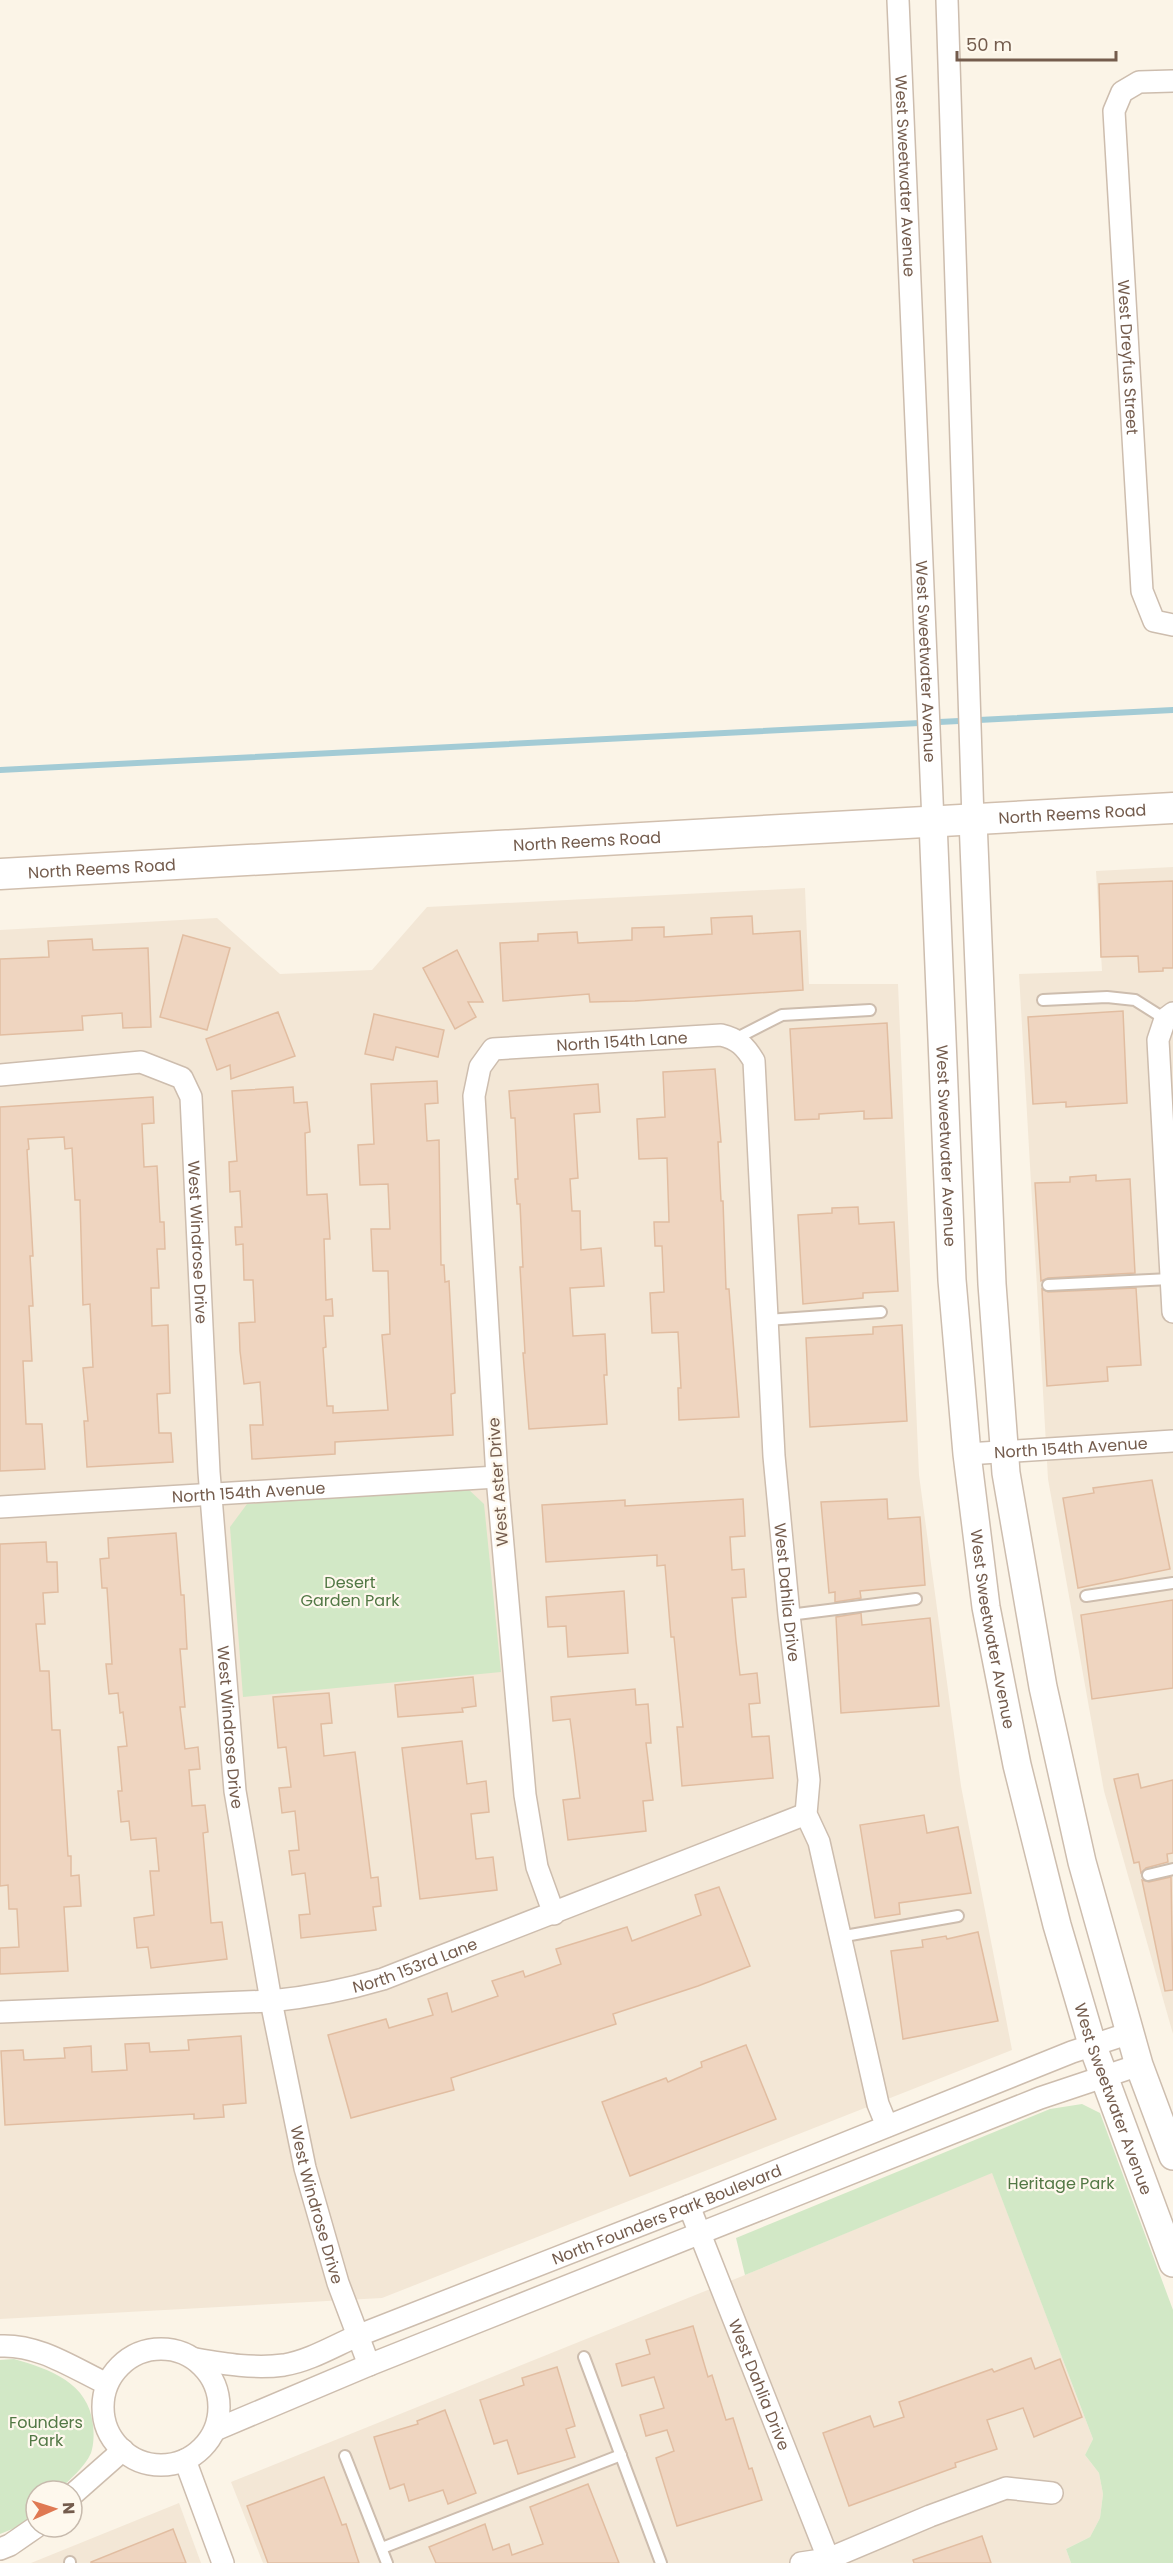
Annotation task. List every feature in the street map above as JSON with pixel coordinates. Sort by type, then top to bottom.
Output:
[{"type":"main road","name":"North Reems Road","points":[[0,874],[1173,808]]},
{"type":"street","name":"West Sweetwater Avenue","points":[[898,0],[952,1280],[967,1454],[986,1607],[1017,1765],[1057,1925],[1092,2044],[1173,2263]]},
{"type":"street","points":[[947,0],[968,720],[991,1273],[1004,1451],[1043,1687],[1082,1862],[1139,2065],[1173,2156]]},
{"type":"street","name":"West Dreyfus Street","points":[[1163,623],[1142,591],[1114,111],[1122,92],[1139,82],[1173,81]]},
{"type":"street","points":[[1169,1016],[1158,1040],[1173,1312]]},
{"type":"street","name":"North 154th Lane","points":[[493,1049],[721,1035],[741,1044]]},
{"type":"street","name":"West Dahlia Drive","points":[[741,1044],[753,1061],[774,1456],[789,1615],[809,1780],[806,1814],[819,1842],[878,2104],[887,2126]]},
{"type":"street","name":"West Aster Drive","points":[[493,1049],[480,1067],[474,1096],[497,1477],[525,1795],[537,1867],[554,1914]]},
{"type":"street","name":"West Windrose Drive","points":[[0,1074],[141,1062],[182,1078],[191,1097],[211,1494],[235,1791],[271,2001],[305,2169],[338,2283],[369,2365]]},
{"type":"street","name":"North 154th Avenue","points":[[967,1454],[1173,1442]]},
{"type":"street","name":"North 154th Avenue","points":[[0,1507],[497,1477]]},
{"type":"street","name":"North 153rd Lane","points":[[0,2012],[271,2001],[310,1997],[383,1979],[806,1814]]},
{"type":"street","name":"North Founders Park Boulevard","points":[[196,2360],[237,2366],[284,2365],[304,2359],[1092,2044],[1130,2033]]},
{"type":"street","name":"North Founders Park Boulevard","points":[[215,2430],[369,2365],[1040,2098],[1139,2065]]},
{"type":"street","name":"West Dahlia Drive","points":[[689,2206],[829,2561]]},
{"type":"street","points":[[0,2346],[20,2345],[34,2349],[107,2384]]},
{"type":"street","points":[[153,2349],[183,2352],[196,2360],[207,2370],[215,2384],[219,2399],[215,2430],[207,2443],[185,2460],[166,2465],[150,2464],[135,2459],[123,2450],[106,2425],[103,2404],[107,2384],[120,2366],[139,2353],[153,2349]]},
{"type":"street","points":[[84,2484],[123,2450]]},
{"type":"street","points":[[185,2460],[223,2563]]},
{"type":"street","points":[[801,2563],[829,2561],[930,2516],[1006,2488],[1052,2493]]},
{"type":"street","points":[[0,2549],[24,2535]]},
{"type":"lane","points":[[1043,1000],[1107,997],[1135,1000],[1169,1016]]},
{"type":"lane","points":[[741,1044],[783,1015],[870,1010]]},
{"type":"lane","points":[[1048,1285],[1170,1279]]},
{"type":"lane","points":[[767,1320],[881,1312]]},
{"type":"lane","points":[[1086,1596],[1173,1583]]},
{"type":"lane","points":[[789,1615],[916,1599]]},
{"type":"lane","points":[[1148,1875],[1173,1869]]},
{"type":"lane","points":[[839,1937],[958,1916]]},
{"type":"lane","points":[[584,2357],[661,2563]]},
{"type":"lane","points":[[382,2548],[621,2455]]},
{"type":"lane","points":[[345,2456],[387,2563]]},
{"type":"shaded area","points":[[1173,867],[1173,2034],[1104,1791],[1048,1479],[1019,974],[1102,971],[1096,871]]},
{"type":"shaded area","points":[[805,888],[809,984],[898,984],[919,1475],[961,1786],[1012,2050],[382,2298],[0,2319],[0,930],[217,918],[280,974],[372,970],[427,907]]},
{"type":"shaded area","points":[[992,2172],[1093,2439],[1085,2455],[1099,2473],[1103,2494],[1100,2518],[1090,2537],[1066,2549],[1071,2563],[263,2563],[231,2482],[745,2275]]},
{"type":"shaded area","points":[[179,2503],[201,2563],[31,2563]]},
{"type":"green space","name":"Desert Garden Park","points":[[467,1488],[484,1504],[501,1672],[243,1697],[230,1527],[247,1504]]},
{"type":"green space","name":"Heritage Park","points":[[1082,2104],[1100,2113],[1173,2310],[1173,2563],[1071,2563],[1066,2549],[1090,2537],[1100,2518],[1103,2494],[1099,2473],[1085,2455],[1093,2439],[992,2173],[745,2275],[736,2238],[1050,2109]]},
{"type":"green space","name":"Founders Park","points":[[14,2359],[41,2368],[54,2373],[76,2388],[90,2411],[94,2439],[91,2453],[85,2463],[70,2479],[24,2479],[24,2524],[0,2534],[0,2360]]},
{"type":"building","points":[[1173,881],[1173,968],[1163,968],[1163,971],[1139,972],[1138,956],[1101,957],[1099,884]]},
{"type":"building","points":[[752,916],[753,934],[800,931],[803,990],[635,1001],[590,1002],[589,994],[503,1001],[500,943],[538,941],[538,934],[577,932],[578,943],[632,940],[632,928],[664,927],[664,937],[712,934],[711,918]]},
{"type":"building","points":[[183,935],[230,948],[207,1030],[160,1017]]},
{"type":"building","points":[[92,939],[93,950],[148,948],[151,1027],[123,1028],[122,1013],[82,1016],[83,1030],[0,1035],[0,959],[49,957],[48,941]]},
{"type":"building","points":[[457,950],[483,1002],[468,1002],[476,1017],[455,1029],[423,968]]},
{"type":"building","points":[[1123,1011],[1127,1103],[1066,1107],[1066,1102],[1033,1104],[1028,1017]]},
{"type":"building","points":[[278,1012],[295,1056],[231,1079],[230,1065],[217,1070],[206,1039]]},
{"type":"building","points":[[374,1014],[444,1030],[438,1057],[396,1047],[393,1060],[365,1054]]},
{"type":"building","points":[[887,1023],[892,1118],[864,1119],[864,1111],[819,1114],[819,1119],[795,1120],[790,1029]]},
{"type":"building","points":[[715,1069],[721,1142],[718,1142],[726,1289],[729,1289],[739,1417],[679,1420],[678,1388],[681,1388],[678,1332],[652,1333],[650,1293],[664,1292],[662,1246],[655,1246],[654,1222],[669,1222],[667,1158],[639,1159],[637,1119],[665,1117],[663,1072]]},
{"type":"building","points":[[437,1081],[438,1103],[425,1104],[427,1141],[439,1140],[441,1265],[444,1265],[445,1282],[449,1281],[455,1393],[451,1394],[453,1435],[335,1442],[335,1454],[252,1459],[250,1425],[263,1425],[260,1382],[244,1384],[240,1351],[239,1323],[255,1322],[253,1280],[244,1280],[243,1244],[236,1245],[235,1227],[242,1227],[240,1191],[230,1192],[229,1162],[237,1161],[232,1091],[293,1087],[294,1103],[307,1102],[310,1132],[305,1133],[307,1195],[327,1194],[330,1239],[324,1239],[326,1300],[332,1299],[333,1316],[324,1316],[326,1347],[323,1348],[327,1406],[333,1406],[333,1413],[388,1410],[382,1335],[390,1334],[388,1271],[373,1271],[371,1229],[390,1229],[388,1184],[360,1185],[358,1145],[374,1144],[371,1084]]},
{"type":"building","points":[[598,1084],[600,1112],[574,1114],[578,1178],[570,1179],[572,1211],[580,1211],[581,1250],[601,1248],[604,1286],[570,1288],[573,1336],[605,1334],[607,1375],[604,1375],[607,1424],[529,1429],[523,1353],[525,1353],[520,1267],[523,1267],[520,1204],[517,1204],[515,1179],[518,1179],[515,1118],[511,1118],[509,1091]]},
{"type":"building","points":[[153,1097],[154,1123],[142,1124],[144,1167],[157,1166],[160,1222],[164,1222],[165,1249],[157,1249],[159,1288],[151,1288],[152,1326],[168,1325],[170,1393],[157,1394],[159,1433],[171,1433],[173,1462],[87,1467],[84,1421],[88,1421],[83,1368],[93,1367],[90,1304],[83,1305],[80,1200],[75,1200],[72,1148],[65,1149],[64,1137],[28,1139],[29,1149],[27,1150],[33,1256],[30,1256],[33,1306],[29,1306],[32,1361],[23,1361],[26,1424],[42,1424],[45,1469],[0,1471],[0,1107]]},
{"type":"building","points":[[1096,1175],[1096,1181],[1130,1179],[1135,1273],[1048,1278],[1041,1281],[1035,1183],[1070,1182],[1070,1177]]},
{"type":"building","points":[[858,1207],[859,1224],[894,1222],[898,1291],[863,1293],[863,1298],[803,1304],[798,1215],[832,1213],[832,1208]]},
{"type":"building","points":[[1136,1288],[1141,1365],[1107,1367],[1108,1381],[1047,1386],[1042,1289],[1048,1292]]},
{"type":"building","points":[[902,1325],[907,1421],[810,1427],[806,1338],[873,1334],[873,1327]]},
{"type":"building","points":[[1152,1480],[1170,1569],[1078,1588],[1063,1498],[1094,1493],[1093,1488]]},
{"type":"building","points":[[743,1499],[745,1536],[730,1537],[732,1570],[744,1569],[746,1597],[732,1598],[736,1641],[740,1675],[757,1673],[760,1703],[749,1704],[752,1737],[769,1736],[773,1778],[682,1786],[677,1727],[683,1727],[674,1637],[671,1637],[665,1565],[657,1566],[657,1555],[546,1562],[542,1505],[625,1500],[625,1506]]},
{"type":"building","points":[[887,1499],[888,1519],[920,1517],[925,1585],[860,1591],[861,1598],[835,1602],[835,1592],[829,1593],[821,1502]]},
{"type":"building","points":[[176,1533],[181,1595],[184,1595],[187,1649],[180,1649],[185,1707],[180,1707],[185,1749],[198,1747],[200,1769],[189,1770],[192,1806],[205,1805],[208,1832],[203,1833],[211,1923],[222,1922],[227,1959],[151,1968],[148,1947],[137,1948],[134,1918],[154,1915],[150,1871],[159,1871],[156,1838],[131,1840],[129,1821],[121,1822],[118,1791],[122,1791],[118,1747],[127,1746],[118,1693],[109,1694],[106,1664],[112,1664],[107,1588],[102,1588],[100,1559],[109,1558],[108,1538]]},
{"type":"building","points":[[46,1542],[47,1562],[57,1562],[58,1592],[43,1593],[45,1624],[36,1624],[40,1671],[49,1671],[52,1730],[60,1730],[68,1856],[71,1856],[71,1876],[79,1875],[81,1906],[64,1907],[68,1971],[0,1974],[0,1948],[19,1947],[17,1909],[9,1909],[8,1885],[0,1886],[0,1544]]},
{"type":"building","points":[[624,1591],[628,1653],[568,1657],[566,1626],[548,1627],[546,1597]]},
{"type":"building","points":[[1173,1600],[1173,1688],[1092,1699],[1081,1615]]},
{"type":"building","points":[[861,1613],[862,1625],[930,1618],[939,1706],[841,1713],[836,1617]]},
{"type":"building","points":[[473,1677],[476,1706],[462,1708],[463,1712],[398,1717],[395,1685]]},
{"type":"building","points":[[635,1689],[636,1705],[648,1704],[651,1743],[646,1743],[653,1800],[643,1801],[646,1831],[568,1840],[563,1800],[580,1798],[570,1719],[553,1721],[551,1697]]},
{"type":"building","points":[[329,1693],[332,1723],[321,1724],[324,1756],[355,1752],[371,1878],[378,1877],[381,1906],[373,1907],[376,1930],[301,1938],[299,1915],[310,1914],[305,1873],[292,1875],[289,1851],[299,1850],[295,1811],[282,1813],[279,1788],[291,1787],[286,1747],[278,1748],[273,1697]]},
{"type":"building","points":[[462,1741],[467,1784],[486,1781],[489,1812],[471,1814],[476,1859],[493,1857],[497,1890],[420,1899],[402,1748]]},
{"type":"building","points":[[1138,1774],[1141,1788],[1173,1780],[1173,1853],[1167,1854],[1168,1862],[1146,1868],[1141,1873],[1139,1862],[1134,1863],[1114,1779]]},
{"type":"building","points":[[924,1815],[927,1833],[958,1827],[971,1893],[899,1903],[900,1914],[875,1918],[860,1825]]},
{"type":"building","points":[[1171,1877],[1173,1990],[1165,1991],[1142,1880],[1149,1882]]},
{"type":"building","points":[[719,1887],[750,1966],[613,2014],[616,2024],[451,2078],[454,2090],[351,2118],[328,2035],[386,2019],[389,2028],[433,2015],[428,1999],[447,1993],[452,2012],[498,1996],[492,1981],[523,1971],[525,1977],[561,1964],[556,1949],[627,1927],[632,1941],[701,1915],[695,1895]]},
{"type":"building","points":[[978,1932],[998,2021],[903,2039],[891,1951],[923,1947],[922,1940],[946,1936],[947,1939]]},
{"type":"building","points":[[241,2036],[246,2103],[223,2105],[224,2117],[194,2119],[194,2114],[5,2125],[1,2051],[23,2050],[24,2060],[65,2058],[64,2048],[91,2046],[92,2072],[127,2070],[125,2044],[149,2043],[150,2052],[189,2050],[188,2040]]},
{"type":"building","points":[[746,2045],[776,2119],[630,2176],[602,2102],[666,2078],[668,2082],[702,2067],[701,2062]]},
{"type":"building","points":[[693,2326],[708,2377],[712,2375],[726,2420],[733,2418],[749,2469],[752,2468],[762,2500],[677,2526],[656,2458],[674,2451],[667,2430],[646,2436],[640,2415],[664,2408],[654,2377],[622,2386],[616,2364],[650,2354],[646,2340]]},
{"type":"building","points":[[1031,2358],[1035,2369],[1060,2359],[1082,2417],[1034,2437],[1023,2408],[987,2420],[997,2449],[955,2463],[956,2467],[849,2506],[823,2433],[870,2416],[874,2427],[904,2417],[899,2402],[992,2369],[994,2372]]},
{"type":"building","points":[[557,2367],[575,2426],[566,2429],[575,2457],[518,2474],[507,2440],[494,2444],[480,2400],[524,2385],[522,2378]]},
{"type":"building","points":[[445,2410],[476,2493],[448,2504],[443,2490],[409,2501],[404,2484],[390,2489],[374,2437],[418,2424],[417,2421]]},
{"type":"building","points":[[324,2477],[342,2525],[346,2524],[359,2563],[268,2563],[247,2506]]},
{"type":"building","points":[[588,2484],[619,2563],[436,2563],[429,2547],[485,2524],[493,2550],[509,2544],[512,2555],[543,2544],[530,2507]]},
{"type":"building","points":[[173,2529],[186,2563],[91,2563],[91,2562]]},
{"type":"building","points":[[982,2536],[991,2563],[914,2563],[913,2560]]},
{"type":"waterway","points":[[0,770],[1173,710]]}]
